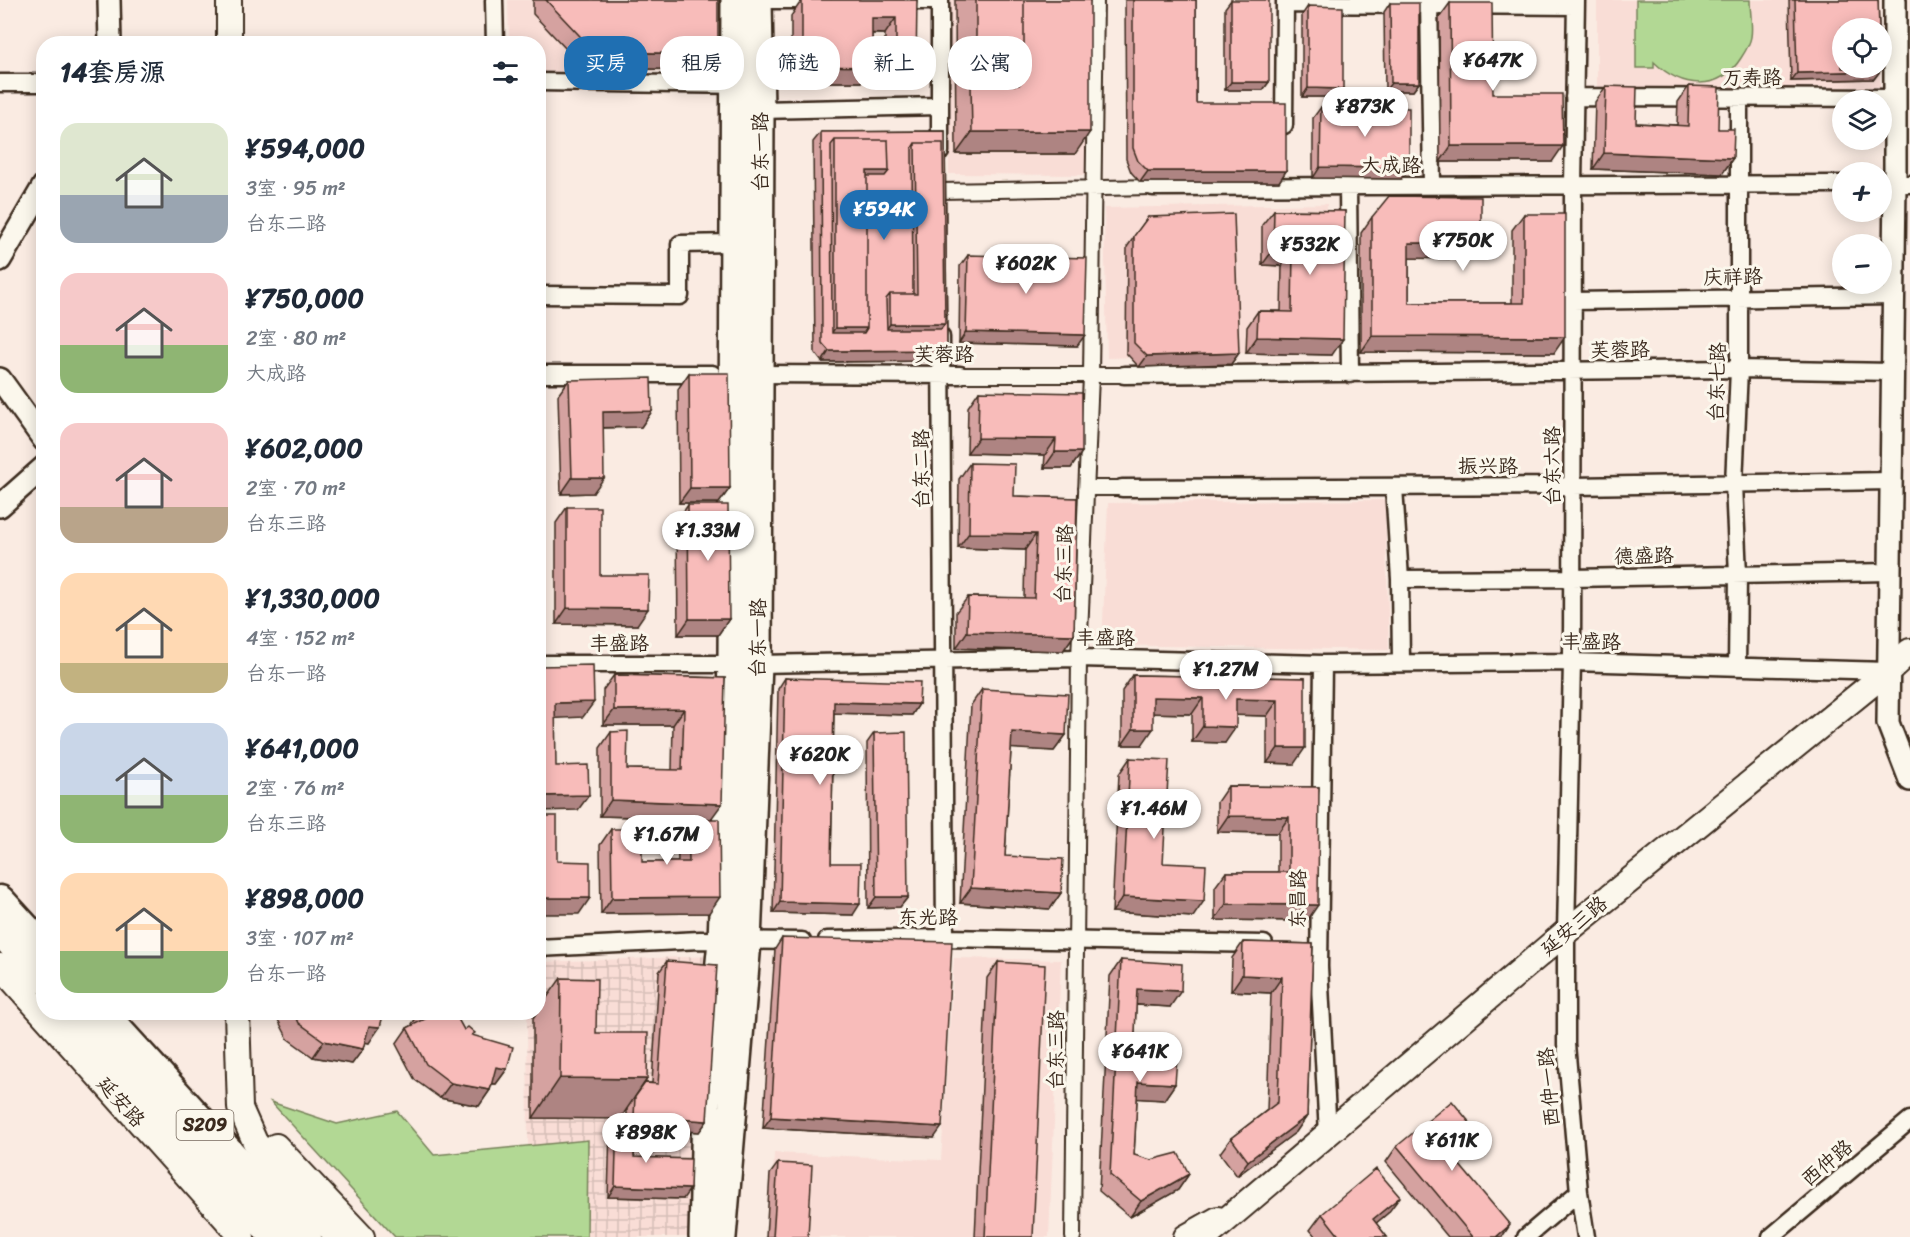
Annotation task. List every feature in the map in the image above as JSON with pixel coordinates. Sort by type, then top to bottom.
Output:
[{"type":"highway","points":[[0,900],[36,939]]},
{"type":"highway","points":[[0,931],[36,970]]},
{"type":"highway","name":"S209","points":[[80,1020],[275,1237]]},
{"type":"highway","name":"S209","points":[[109,1020],[307,1237]]},
{"type":"main road","points":[[228,0],[230,36]]},
{"type":"main road","name":"台东一路","points":[[735,0],[752,93],[734,243],[747,374]]},
{"type":"main road","name":"台东一路","points":[[740,1237],[740,1190],[729,1155],[745,664],[752,93],[758,0]]},
{"type":"main road","name":"延安三路","points":[[1206,1237],[1566,932],[1910,651]]},
{"type":"main road","name":"台东一路","points":[[703,1237],[706,1105],[735,942]]},
{"type":"main road","name":"延安路","points":[[0,966],[36,1006]]},
{"type":"main road","name":"延安路","points":[[48,1020],[242,1237]]},
{"type":"main road","points":[[237,1020],[240,1108],[255,1142],[273,1166],[338,1237]]},
{"type":"main road","points":[[240,1108],[362,1237]]},
{"type":"main road","points":[[722,1237],[729,1155]]},
{"type":"main road","name":"延安三路","points":[[1186,1237],[1241,1206]]},
{"type":"main road","name":"延安三路","points":[[1215,1237],[1241,1206]]},
{"type":"street","points":[[109,0],[110,36]]},
{"type":"street","points":[[494,0],[495,36]]},
{"type":"street","points":[[758,0],[834,0]]},
{"type":"street","name":"台东三路","points":[[1073,1237],[1079,658],[1091,376],[1096,0]]},
{"type":"street","points":[[1895,0],[1888,723],[1910,780]]},
{"type":"street","points":[[881,1],[940,1],[940,197]]},
{"type":"street","points":[[1284,141],[1285,2],[1576,3]]},
{"type":"street","points":[[1429,3],[1432,185]]},
{"type":"street","name":"台东六路","points":[[1566,932],[1572,662],[1573,185],[1576,3]]},
{"type":"street","points":[[0,83],[36,82]]},
{"type":"street","points":[[546,82],[940,106]]},
{"type":"street","name":"万寿路","points":[[1574,97],[1895,98]]},
{"type":"street","name":"台东七路","points":[[1737,667],[1738,575],[1734,484],[1739,369],[1739,98]]},
{"type":"street","name":"大成路","points":[[940,197],[1284,181],[1348,186],[1832,184]]},
{"type":"street","points":[[1348,186],[1350,374]]},
{"type":"street","points":[[0,260],[36,199]]},
{"type":"street","points":[[546,295],[680,296],[680,244],[734,243]]},
{"type":"street","name":"庆祥路","points":[[1573,301],[1893,296]]},
{"type":"street","name":"台东二路","points":[[941,317],[945,938]]},
{"type":"street","name":"芙蓉路","points":[[546,374],[1091,376],[1739,369],[1892,372]]},
{"type":"street","points":[[0,379],[36,429]]},
{"type":"street","points":[[0,506],[36,474]]},
{"type":"street","name":"振兴路","points":[[1086,488],[1572,486],[1890,481]]},
{"type":"street","points":[[1394,487],[1400,579],[1401,662]]},
{"type":"street","name":"德盛路","points":[[1400,579],[1572,579],[1889,572]]},
{"type":"street","name":"丰盛路","points":[[546,664],[745,664],[1079,658],[1323,664],[1572,662],[1888,671]]},
{"type":"street","name":"东昌路","points":[[1323,664],[1313,945],[1328,1134]]},
{"type":"street","name":"西仲一路","points":[[1566,932],[1566,1044],[1579,1192],[1586,1237]]},
{"type":"street","name":"东光路","points":[[546,948],[700,940],[735,942],[945,938],[1284,944]]},
{"type":"street","name":"西仲路","points":[[1771,1237],[1910,1120]]},
{"type":"street","points":[[1526,1237],[1579,1192]]},
{"type":"shaded area","points":[[508,0],[714,0],[715,36],[660,36],[660,71],[648,71],[648,36],[564,36],[564,72],[546,72],[546,36],[509,36]]},
{"type":"shaded area","points":[[949,0],[1089,0],[1085,175],[949,174],[949,90],[1032,90],[1032,36],[949,36]]},
{"type":"shaded area","points":[[1597,0],[1880,0],[1880,18],[1832,18],[1832,78],[1880,78],[1880,87],[1597,87]]},
{"type":"shaded area","points":[[1327,204],[1332,355],[1246,353],[1107,358],[1104,208]]},
{"type":"shaded area","points":[[1385,500],[1389,650],[1102,645],[1108,503]]},
{"type":"shaded area","points":[[713,956],[695,1237],[587,1237],[588,1140],[528,1146],[527,1020],[546,1020],[546,962]]},
{"type":"shaded area","points":[[954,958],[1061,960],[1049,1237],[770,1237],[774,1153],[941,1160]]},
{"type":"green space","points":[[1636,0],[1750,0],[1752,28],[1750,42],[1743,56],[1732,69],[1711,82],[1699,83],[1676,77],[1654,62],[1654,68],[1636,68]]},
{"type":"green space","points":[[271,1102],[337,1124],[397,1111],[434,1155],[588,1140],[587,1237],[395,1237]]},
{"type":"building","points":[[546,0],[718,0],[718,36],[660,36],[660,53],[648,53],[648,36],[580,36]]},
{"type":"building","points":[[802,0],[917,0],[916,36],[896,36],[896,18],[872,18],[872,36],[852,36],[852,67],[840,66],[840,36],[802,36]]},
{"type":"building","points":[[976,0],[1024,0],[1024,36],[976,36]]},
{"type":"building","points":[[1024,0],[1090,0],[1090,132],[972,132],[971,90],[1032,90],[1032,36],[1024,36]]},
{"type":"building","points":[[1133,0],[1196,0],[1196,103],[1286,103],[1286,171],[1148,171],[1138,161],[1133,148]]},
{"type":"building","points":[[1231,0],[1269,0],[1269,82],[1231,82]]},
{"type":"building","points":[[1795,0],[1878,0],[1879,18],[1832,18],[1832,72],[1797,73]]},
{"type":"building","points":[[1390,3],[1419,3],[1419,83],[1391,83]]},
{"type":"building","points":[[1450,3],[1492,3],[1493,94],[1562,94],[1563,146],[1451,146]]},
{"type":"building","points":[[1308,6],[1343,7],[1343,89],[1308,88]]},
{"type":"building","points":[[1606,86],[1637,87],[1636,123],[1688,126],[1689,86],[1719,87],[1718,129],[1734,129],[1733,158],[1604,153]]},
{"type":"building","points":[[1321,107],[1409,108],[1409,168],[1320,167]]},
{"type":"building","points":[[945,131],[947,350],[829,351],[822,343],[821,132]],"holes":[[[835,140],[888,140],[889,171],[885,176],[867,176],[867,328],[864,333],[832,333],[831,145]],[[915,143],[943,143],[945,324],[941,329],[887,329],[886,299],[890,294],[913,294],[912,148]]]},
{"type":"building","points":[[835,140],[888,140],[889,171],[867,171],[867,328],[835,328]]},
{"type":"building","points":[[915,143],[943,143],[945,324],[890,324],[890,294],[917,294]]},
{"type":"building","points":[[1389,196],[1481,197],[1481,243],[1409,243],[1409,303],[1524,303],[1524,214],[1565,214],[1565,337],[1372,336],[1372,217]]},
{"type":"building","points":[[1274,210],[1345,211],[1343,339],[1257,337],[1258,311],[1292,312],[1293,250],[1273,250]]},
{"type":"building","points":[[1234,214],[1239,353],[1147,356],[1134,343],[1134,236],[1148,217]]},
{"type":"building","points":[[968,255],[1087,258],[1085,335],[966,332]]},
{"type":"building","points":[[689,373],[729,373],[730,488],[690,488]]},
{"type":"building","points":[[651,378],[652,411],[603,412],[604,478],[572,478],[569,380]]},
{"type":"building","points":[[979,391],[1082,393],[1082,452],[1055,452],[1056,439],[978,438]]},
{"type":"building","points":[[970,463],[1015,464],[1014,496],[1077,498],[1074,635],[967,632],[968,597],[1034,598],[1036,534],[969,533]]},
{"type":"building","points":[[688,505],[728,505],[729,619],[689,619]]},
{"type":"building","points":[[567,507],[600,507],[600,575],[649,575],[648,609],[567,608]]},
{"type":"building","points":[[593,665],[594,702],[555,703],[556,766],[588,765],[589,795],[546,796],[546,666]]},
{"type":"building","points":[[614,675],[725,678],[722,804],[611,800],[611,732],[628,731],[627,769],[682,770],[684,709],[614,710]]},
{"type":"building","points":[[1133,675],[1305,678],[1305,748],[1278,748],[1278,700],[1236,699],[1236,727],[1203,726],[1203,698],[1153,697],[1153,729],[1133,729]]},
{"type":"building","points":[[785,678],[920,682],[919,704],[834,702],[831,863],[861,863],[860,904],[780,902]]},
{"type":"building","points":[[982,689],[1068,694],[1066,735],[1012,732],[1005,856],[1063,859],[1061,893],[971,888]]},
{"type":"building","points":[[906,732],[908,897],[876,897],[874,733]]},
{"type":"building","points":[[1130,758],[1169,760],[1163,863],[1206,865],[1204,901],[1123,897]]},
{"type":"building","points":[[1228,786],[1319,787],[1318,905],[1226,904],[1226,872],[1289,872],[1289,817],[1228,816]]},
{"type":"building","points":[[546,816],[557,816],[557,861],[590,862],[590,898],[546,898]]},
{"type":"building","points":[[688,819],[719,819],[720,897],[612,898],[611,829],[642,829],[642,862],[689,862]]},
{"type":"building","points":[[782,938],[952,942],[942,1127],[771,1117]]},
{"type":"building","points":[[1243,942],[1313,944],[1307,1116],[1248,1161],[1231,1138],[1278,1102],[1282,977],[1242,975]]},
{"type":"building","points":[[1121,960],[1182,964],[1181,991],[1137,989],[1134,1054],[1177,1057],[1175,1084],[1138,1082],[1134,1155],[1151,1160],[1178,1153],[1189,1174],[1141,1201],[1110,1175]]},
{"type":"building","points":[[667,961],[717,965],[707,1121],[634,1116],[635,1097],[645,1083],[658,1084]]},
{"type":"building","points":[[998,962],[1045,965],[1033,1237],[985,1237]]},
{"type":"building","points":[[561,978],[597,979],[596,1033],[648,1033],[647,1079],[560,1078]]},
{"type":"building","points":[[298,1020],[382,1020],[380,1027],[369,1026],[363,1049],[324,1041]]},
{"type":"building","points":[[423,1020],[458,1020],[464,1030],[468,1027],[475,1033],[472,1035],[513,1047],[507,1069],[496,1067],[490,1090],[451,1083],[426,1064],[407,1028]]},
{"type":"building","points":[[1452,1101],[1475,1129],[1448,1151],[1510,1225],[1496,1237],[1473,1237],[1397,1146]]},
{"type":"building","points":[[617,1117],[635,1118],[634,1157],[691,1159],[690,1189],[615,1186]]},
{"type":"building","points":[[778,1163],[812,1165],[808,1237],[773,1237]]},
{"type":"building","points":[[1376,1169],[1400,1197],[1373,1219],[1387,1237],[1340,1237],[1322,1214]]}]
